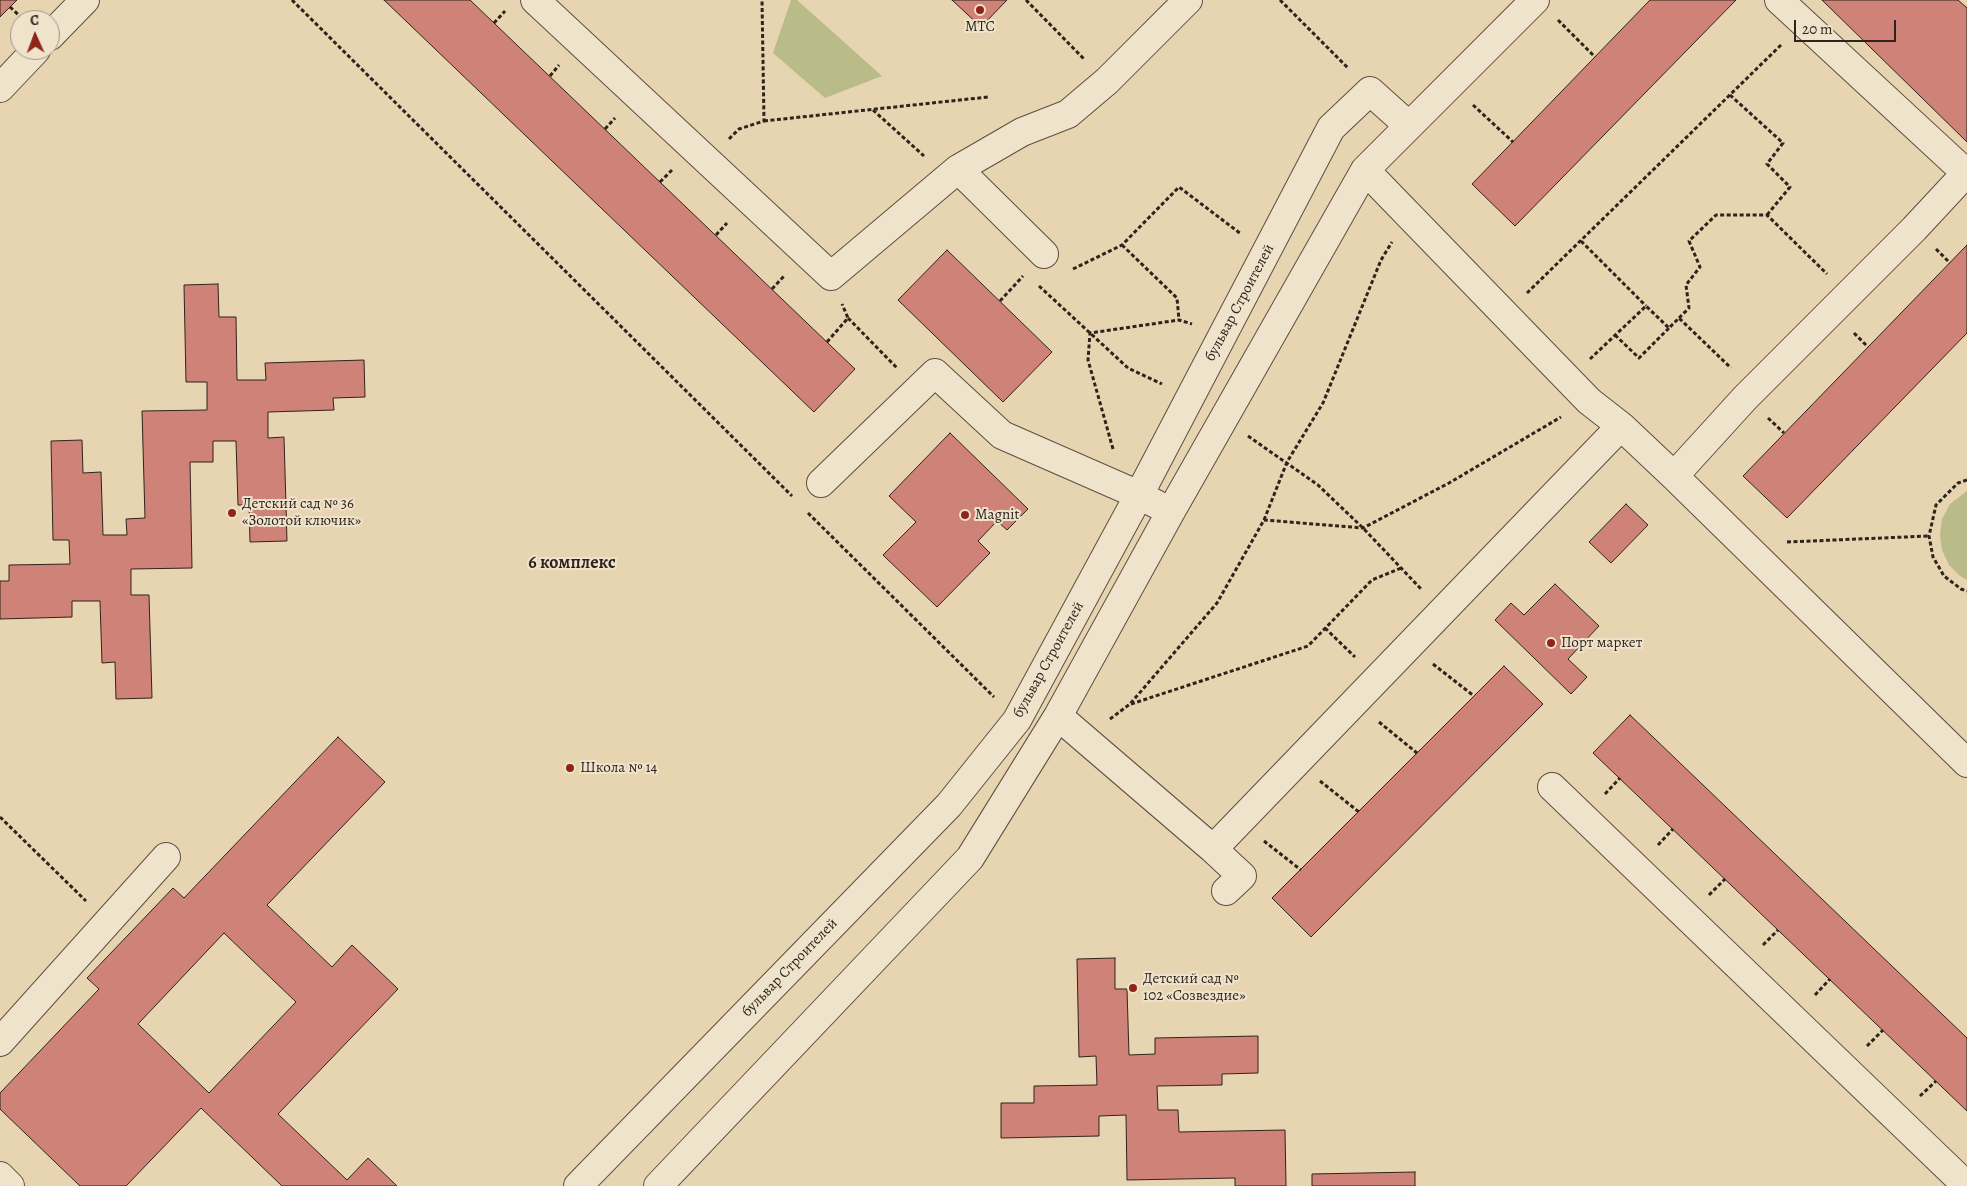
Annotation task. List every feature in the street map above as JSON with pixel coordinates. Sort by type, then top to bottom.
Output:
[{"type":"street","points":[[60,26],[85,0]]},
{"type":"street","points":[[535,0],[831,276],[953,173],[1022,132],[1068,114],[1107,81],[1188,0]]},
{"type":"street","points":[[658,1186],[970,858],[1058,716],[1170,513],[1365,170],[1535,0]]},
{"type":"street","points":[[1674,476],[1753,390],[1967,173],[1779,0]]},
{"type":"street","points":[[0,88],[27,60]]},
{"type":"street","points":[[1370,91],[1409,126]]},
{"type":"street","name":"бульвар Строителей","points":[[578,1186],[949,805],[1017,720],[1132,492],[1190,398],[1331,128],[1370,91]]},
{"type":"street","points":[[1365,170],[1589,401],[1621,426],[1674,476],[1967,763]]},
{"type":"street","points":[[953,173],[1044,254]]},
{"type":"street","points":[[821,483],[934,374],[1002,435],[1132,492],[1170,513]]},
{"type":"street","points":[[1213,849],[1621,426]]},
{"type":"street","points":[[1058,716],[1242,876],[1226,891]]},
{"type":"street","points":[[1552,787],[1967,1186]]},
{"type":"street","points":[[0,1042],[166,857]]},
{"type":"street","points":[[0,1176],[10,1186]]},
{"type":"path","points":[[293,0],[792,497]]},
{"type":"path","points":[[762,0],[764,122]]},
{"type":"path","points":[[1026,0],[1107,81]]},
{"type":"path","points":[[1280,0],[1370,91]]},
{"type":"path","points":[[10,7],[13,10]]},
{"type":"path","points":[[1557,19],[1595,57]]},
{"type":"path","points":[[1505,315],[1804,23]]},
{"type":"path","points":[[1451,84],[1513,142]]},
{"type":"path","points":[[1730,95],[1783,142],[1767,164],[1790,187],[1767,215]]},
{"type":"path","points":[[707,160],[739,129],[764,122],[988,96]]},
{"type":"path","points":[[873,109],[953,173]]},
{"type":"path","points":[[1072,270],[1122,245],[1179,187],[1266,253]]},
{"type":"path","points":[[1615,335],[1639,358],[1689,308],[1686,285],[1700,267],[1689,241],[1716,215],[1767,215],[1848,295]]},
{"type":"path","points":[[1085,738],[1130,704],[1217,603],[1264,520],[1287,462],[1323,403],[1381,260],[1409,216]]},
{"type":"path","points":[[1581,240],[1669,328]]},
{"type":"path","points":[[1122,245],[1177,298],[1179,320]]},
{"type":"path","points":[[831,276],[848,318],[918,390]]},
{"type":"path","points":[[1032,280],[1128,368],[1190,398]]},
{"type":"path","points":[[1039,286],[1047,282]]},
{"type":"path","points":[[1568,380],[1646,306]]},
{"type":"path","points":[[827,342],[848,318]]},
{"type":"path","points":[[1679,318],[1753,390]]},
{"type":"path","points":[[1090,333],[1179,320],[1224,334]]},
{"type":"path","points":[[1090,333],[1088,360],[1132,492]]},
{"type":"path","points":[[1264,520],[1363,528],[1449,483],[1589,401]]},
{"type":"path","points":[[1223,420],[1318,485],[1363,528],[1442,611]]},
{"type":"path","points":[[1967,480],[1958,483],[1936,506],[1929,536],[1933,557],[1944,576],[1961,589],[1967,591]]},
{"type":"path","points":[[806,511],[1017,720]]},
{"type":"path","points":[[1754,555],[1782,542],[1929,536]]},
{"type":"path","points":[[1130,704],[1308,646],[1372,580],[1401,568]]},
{"type":"path","points":[[1326,628],[1377,678]]},
{"type":"path","points":[[1410,645],[1474,696]]},
{"type":"path","points":[[1354,702],[1417,753]]},
{"type":"path","points":[[1296,762],[1359,812]]},
{"type":"path","points":[[0,817],[108,923]]},
{"type":"path","points":[[1239,821],[1301,870]]},
{"type":"green space","points":[[791,0],[797,0],[882,76],[825,98],[773,53]]},
{"type":"green space","points":[[1967,491],[1967,580],[1949,565],[1942,550],[1940,535],[1942,519],[1950,504]]},
{"type":"building","points":[[0,0],[17,0],[0,17]]},
{"type":"building","points":[[384,0],[470,0],[855,369],[814,412]]},
{"type":"building","name":"МТС","points":[[952,0],[1007,0],[981,27]]},
{"type":"building","points":[[1650,0],[1736,0],[1515,226],[1472,184]]},
{"type":"building","points":[[1822,0],[1958,0],[1967,8],[1967,142]]},
{"type":"building","points":[[1967,245],[1967,333],[1787,518],[1743,476]]},
{"type":"building","points":[[947,250],[1052,352],[1003,402],[898,300]]},
{"type":"building","points":[[218,284],[219,317],[236,317],[237,380],[266,380],[265,363],[364,360],[365,397],[333,398],[334,410],[268,412],[268,438],[284,437],[287,541],[250,542],[249,505],[238,505],[236,441],[213,441],[213,462],[190,462],[192,568],[131,569],[131,595],[149,595],[152,698],[116,699],[115,662],[102,663],[100,601],[72,601],[72,617],[0,619],[0,581],[9,581],[9,565],[70,564],[69,540],[53,540],[51,441],[82,440],[83,473],[101,472],[103,535],[127,535],[126,519],[145,518],[142,411],[207,410],[207,382],[186,382],[184,285]]},
{"type":"building","name":"Magnit","points":[[950,433],[1028,509],[1007,530],[997,521],[978,541],[990,553],[937,607],[883,555],[916,522],[889,496]]},
{"type":"building","points":[[1626,504],[1648,525],[1611,563],[1589,542]]},
{"type":"building","name":"Порт маркет","points":[[1555,584],[1599,626],[1568,659],[1587,677],[1571,694],[1495,620],[1511,603],[1524,615]]},
{"type":"building","points":[[1504,666],[1543,704],[1311,937],[1272,898]]},
{"type":"building","points":[[1630,715],[1967,1038],[1967,1111],[1593,753]]},
{"type":"building","points":[[338,737],[385,782],[267,905],[332,967],[352,945],[398,989],[278,1114],[347,1180],[368,1158],[397,1186],[282,1186],[201,1108],[126,1186],[80,1186],[0,1109],[0,1093],[99,989],[87,978],[173,888],[184,898]],"holes":[[[224,933],[296,1002],[209,1093],[138,1024]]]},
{"type":"building","points":[[1115,958],[1115,989],[1127,989],[1129,1055],[1155,1054],[1155,1038],[1258,1036],[1258,1073],[1222,1074],[1222,1085],[1157,1086],[1158,1110],[1178,1110],[1179,1132],[1285,1130],[1286,1186],[1235,1186],[1235,1178],[1127,1180],[1126,1115],[1099,1116],[1099,1136],[1001,1138],[1001,1103],[1034,1103],[1034,1086],[1097,1085],[1096,1056],[1079,1057],[1077,959]]},
{"type":"building","points":[[1415,1172],[1415,1186],[1312,1186],[1312,1174]]},
{"type":"place","name":"МТС","points":[[980,10]]},
{"type":"place","name":"Детский сад № 36 «Золотой ключик»","points":[[232,513]]},
{"type":"place","name":"Magnit","points":[[965,515]]},
{"type":"place","name":"Порт маркет","points":[[1551,643]]},
{"type":"place","name":"Школа № 14","points":[[570,768]]},
{"type":"place","name":"Детский сад № 102 «Созвездие»","points":[[1133,988]]},
{"type":"district","name":"6 комплекс","points":[[572,564]]}]
